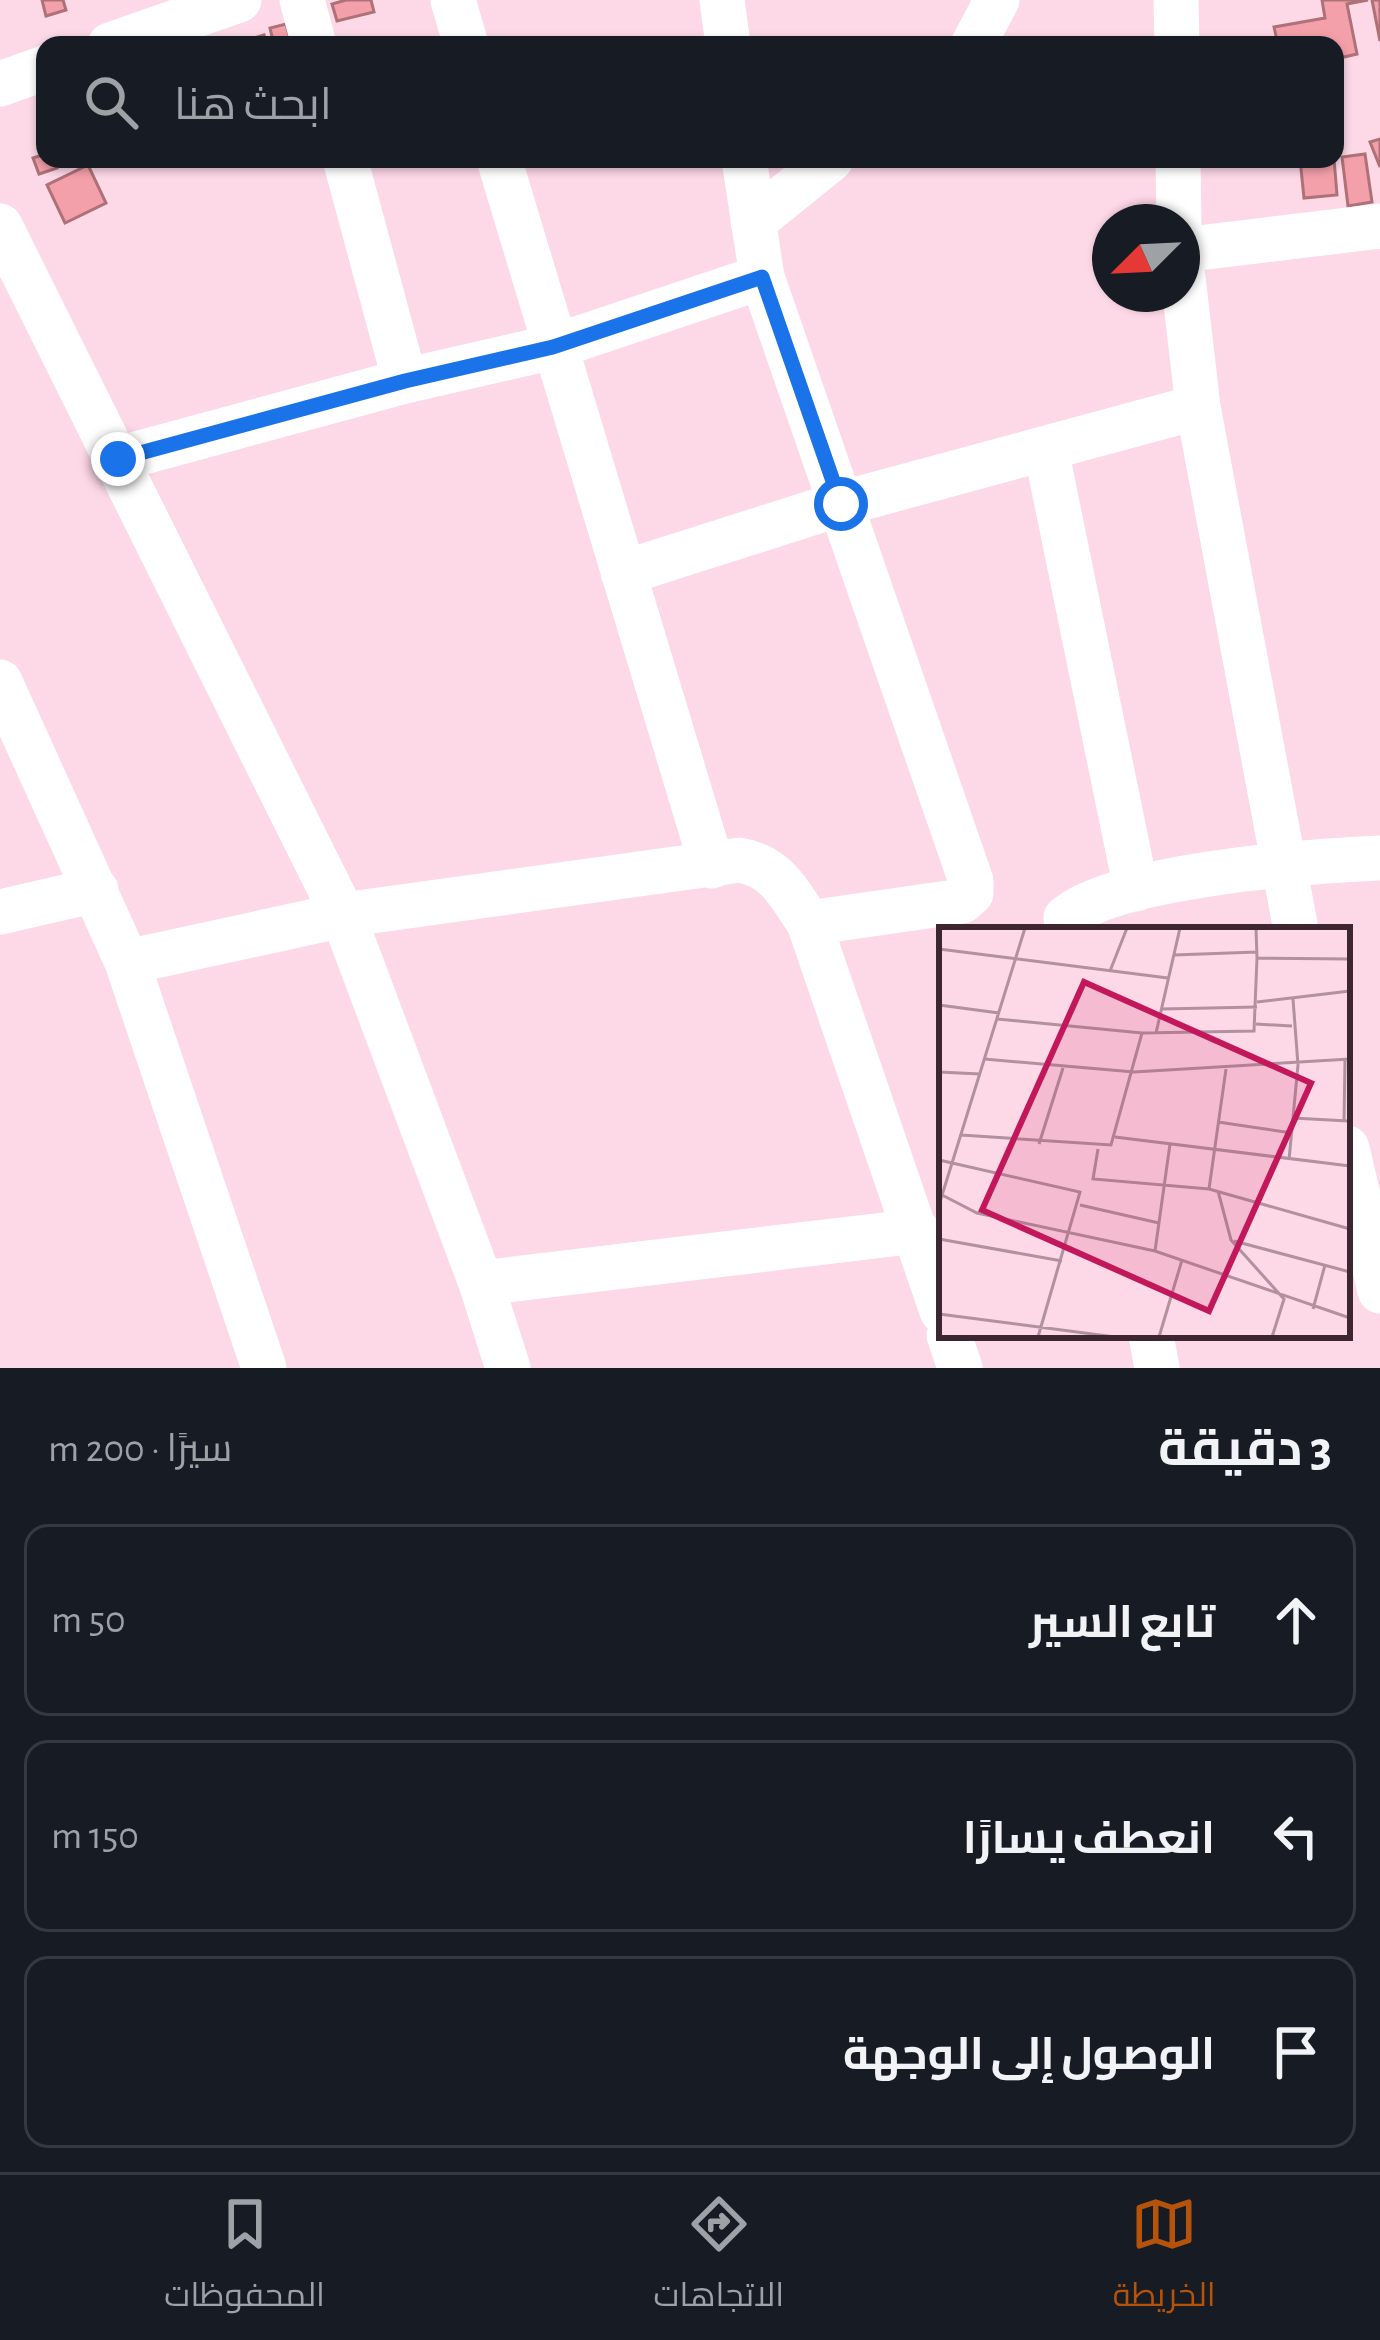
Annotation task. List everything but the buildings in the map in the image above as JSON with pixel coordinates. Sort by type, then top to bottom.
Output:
[{"type":"street","points":[[302,0],[312,36]]},
{"type":"street","points":[[453,0],[463,36]]},
{"type":"street","points":[[722,0],[727,36]]},
{"type":"street","points":[[964,0],[970,36]]},
{"type":"street","points":[[977,36],[997,0]]},
{"type":"street","points":[[1176,0],[1177,36]]},
{"type":"street","points":[[134,36],[222,3]]},
{"type":"street","points":[[0,84],[36,71]]},
{"type":"street","points":[[347,168],[405,381]]},
{"type":"street","points":[[502,168],[712,866]]},
{"type":"street","points":[[745,168],[762,277],[971,881],[971,892],[962,901],[809,922]]},
{"type":"street","points":[[753,222],[820,168]]},
{"type":"street","points":[[1178,168],[1179,204]]},
{"type":"street","points":[[0,226],[343,915],[481,1283],[508,1368]]},
{"type":"street","points":[[1200,248],[1380,226]]},
{"type":"street","points":[[118,459],[405,381],[553,347],[762,277]]},
{"type":"street","points":[[1187,312],[1198,407],[1295,927]]},
{"type":"street","points":[[623,573],[841,504],[1198,407]]},
{"type":"street","points":[[1046,450],[1136,890]]},
{"type":"street","points":[[0,682],[127,962],[264,1368]]},
{"type":"street","points":[[1067,927],[1066,918],[1075,911],[1136,890],[1281,862],[1380,858]]},
{"type":"street","points":[[127,962],[343,915],[740,860],[761,864],[782,883],[809,922],[939,1301]]},
{"type":"street","points":[[0,912],[96,890]]},
{"type":"street","points":[[1350,1161],[1380,1291]]},
{"type":"street","points":[[481,1283],[917,1231]]},
{"type":"street","points":[[951,1338],[960,1368]]},
{"type":"street","points":[[1151,1338],[1157,1368]]},
{"type":"route","points":[[118,459],[405,381],[553,347],[762,277],[841,504]]}]
